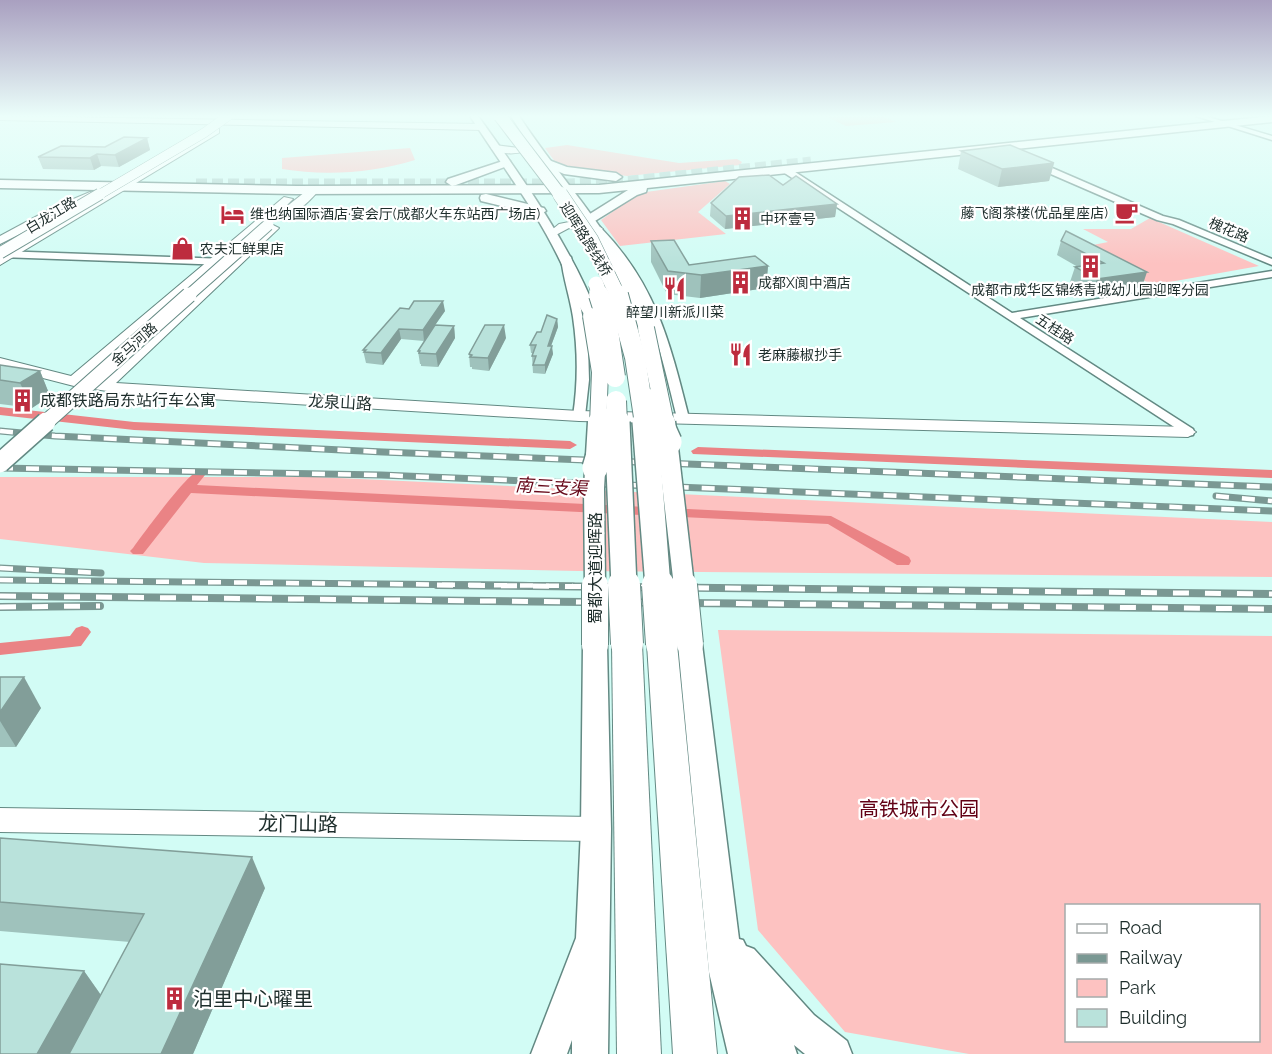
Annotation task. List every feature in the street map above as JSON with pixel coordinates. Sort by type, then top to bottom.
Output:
[{"type":"highway","name":"迎晖路跨线桥","points":[[520,165],[559,216],[589,268],[606,317],[623,385]]},
{"type":"highway","name":"迎晖路跨线桥","points":[[536,165],[573,215],[604,264],[627,320],[623,385]]},
{"type":"highway","points":[[595,468],[644,320]]},
{"type":"highway","points":[[593,323],[623,385],[669,442]]},
{"type":"highway","name":"蜀都大道迎晖路","points":[[623,385],[644,644],[694,1054]]},
{"type":"highway","name":"蜀都大道迎晖路","points":[[623,385],[644,412],[644,644],[639,1054]]},
{"type":"main road","points":[[445,187],[500,165]]},
{"type":"main road","name":"蜀都大道迎晖路","points":[[507,165],[566,254],[593,323],[600,393],[595,468],[644,644],[596,829],[590,1054]]},
{"type":"main road","points":[[549,165],[613,251],[644,320],[657,372],[669,442],[644,644],[709,833],[730,949],[779,1054]]},
{"type":"main road","points":[[553,165],[564,170],[642,180]]},
{"type":"main road","points":[[566,187],[758,165]]},
{"type":"main road","points":[[0,179],[119,184],[295,197],[314,190],[660,184],[824,165]]},
{"type":"main road","points":[[0,184],[445,187],[539,212]]},
{"type":"main road","points":[[594,225],[633,192],[660,184]]},
{"type":"main road","points":[[709,833],[726,972],[746,1054]]},
{"type":"main road","points":[[549,1054],[595,930]]},
{"type":"main road","points":[[730,949],[801,1028],[833,1054]]},
{"type":"street","name":"白龙江路","points":[[0,241],[57,210],[119,184],[147,165]]},
{"type":"street","name":"白龙江路","points":[[0,261],[4,254],[151,165]]},
{"type":"street","points":[[4,254],[152,165]]},
{"type":"street","name":"槐花路","points":[[1039,165],[1160,218],[1176,222]]},
{"type":"street","name":"槐花路","points":[[1043,165],[1272,262]]},
{"type":"street","name":"五桂路","points":[[786,170],[1188,432]]},
{"type":"street","points":[[74,381],[214,262],[295,197]]},
{"type":"street","points":[[104,386],[236,262],[295,197]]},
{"type":"street","name":"金马河路","points":[[0,464],[268,225],[295,197]]},
{"type":"street","points":[[0,247],[84,198]]},
{"type":"street","points":[[554,233],[561,227],[594,225],[624,257],[652,309],[682,418]]},
{"type":"street","points":[[4,254],[236,262]]},
{"type":"street","points":[[566,254],[567,277],[579,321],[585,372],[579,416]]},
{"type":"street","points":[[1010,316],[1272,274]]},
{"type":"street","name":"龙泉山路","points":[[0,362],[74,381],[126,389],[579,416],[1188,432]]},
{"type":"street","name":"龙门山路","points":[[0,820],[596,829]]},
{"type":"green space","points":[[282,165],[394,165],[332,173],[282,169]]},
{"type":"green space","points":[[557,165],[738,165],[627,176]]},
{"type":"green space","points":[[725,181],[730,184],[698,212],[726,234],[620,246],[601,220],[639,193]]},
{"type":"green space","points":[[1150,218],[1259,266],[1153,285],[1078,248],[1108,242],[1083,229],[1131,229]]},
{"type":"green space","points":[[0,477],[317,477],[1272,522],[1272,577],[578,571],[204,563],[0,539]]},
{"type":"green space","name":"高铁城市公园","points":[[718,630],[1272,636],[1272,1054],[969,1054],[845,1032],[758,930]]},
{"type":"building","points":[[993,165],[1035,165],[1002,169]]},
{"type":"building","points":[[769,175],[783,185],[796,176],[837,204],[726,216],[711,203],[739,177]]},
{"type":"building","points":[[1066,231],[1147,272],[1097,279],[1075,267],[1104,263],[1061,241]]},
{"type":"building","points":[[674,240],[689,265],[755,256],[768,266],[701,275],[668,271],[651,241]]},
{"type":"building","points":[[414,301],[443,301],[423,330],[399,329],[381,353],[364,352],[366,350],[363,350],[400,308],[409,309]]},
{"type":"building","points":[[547,315],[557,319],[548,346],[552,346],[545,365],[533,365],[536,356],[532,356],[536,345],[530,345],[537,332],[541,332]]},
{"type":"building","points":[[435,325],[454,326],[436,354],[419,353],[418,351]]},
{"type":"building","points":[[485,325],[504,325],[488,358],[470,357],[472,355],[469,354]]},
{"type":"building","points":[[0,365],[40,371],[20,383],[0,380]]},
{"type":"building","points":[[0,677],[24,677],[0,712]]},
{"type":"building","points":[[0,838],[252,857],[161,1054],[69,1054],[144,914],[0,902]]},
{"type":"building","points":[[0,964],[84,971],[37,1054],[0,1054]]},
{"type":"waterway","points":[[0,411],[134,426],[570,445]]},
{"type":"waterway","points":[[698,451],[1272,474]]},
{"type":"waterway","points":[[187,489],[198,475]]},
{"type":"waterway","points":[[138,551],[187,489]]},
{"type":"waterway","name":"南三支渠","points":[[187,489],[831,520],[903,561]]},
{"type":"waterway","points":[[0,649],[75,642],[82,632]]},
{"type":"tunnel","points":[[196,184],[569,184],[631,181],[781,165]]},
{"type":"railway","points":[[0,431],[55,436],[383,452],[1272,487]]},
{"type":"railway","points":[[0,468],[381,475],[1272,511]]},
{"type":"railway","points":[[1216,496],[1272,501]]},
{"type":"railway","points":[[0,568],[101,573]]},
{"type":"railway","points":[[0,580],[573,586]]},
{"type":"railway","points":[[437,585],[1272,594]]},
{"type":"railway","points":[[0,596],[1272,609]]},
{"type":"railway","points":[[0,607],[100,606]]},
{"type":"place","name":"藤飞阁茶楼(优品星座店)","points":[[1126,213]]},
{"type":"place","name":"维也纳国际酒店·宴会厅(成都火车东站西广场店)","points":[[232,214]]},
{"type":"place","name":"中环壹号","points":[[742,219]]},
{"type":"place","name":"农夫汇鲜果店","points":[[182,249]]},
{"type":"place","name":"成都市成华区锦绣青城幼儿园迎晖分园","points":[[1090,266]]},
{"type":"place","name":"成都X阆中酒店","points":[[740,283]]},
{"type":"place","name":"醉望川新派川菜","points":[[675,288]]},
{"type":"place","name":"老麻藤椒抄手","points":[[740,355]]},
{"type":"place","name":"成都铁路局东站行车公寓","points":[[22,400]]},
{"type":"place","name":"泊里中心曜里","points":[[175,999]]}]
